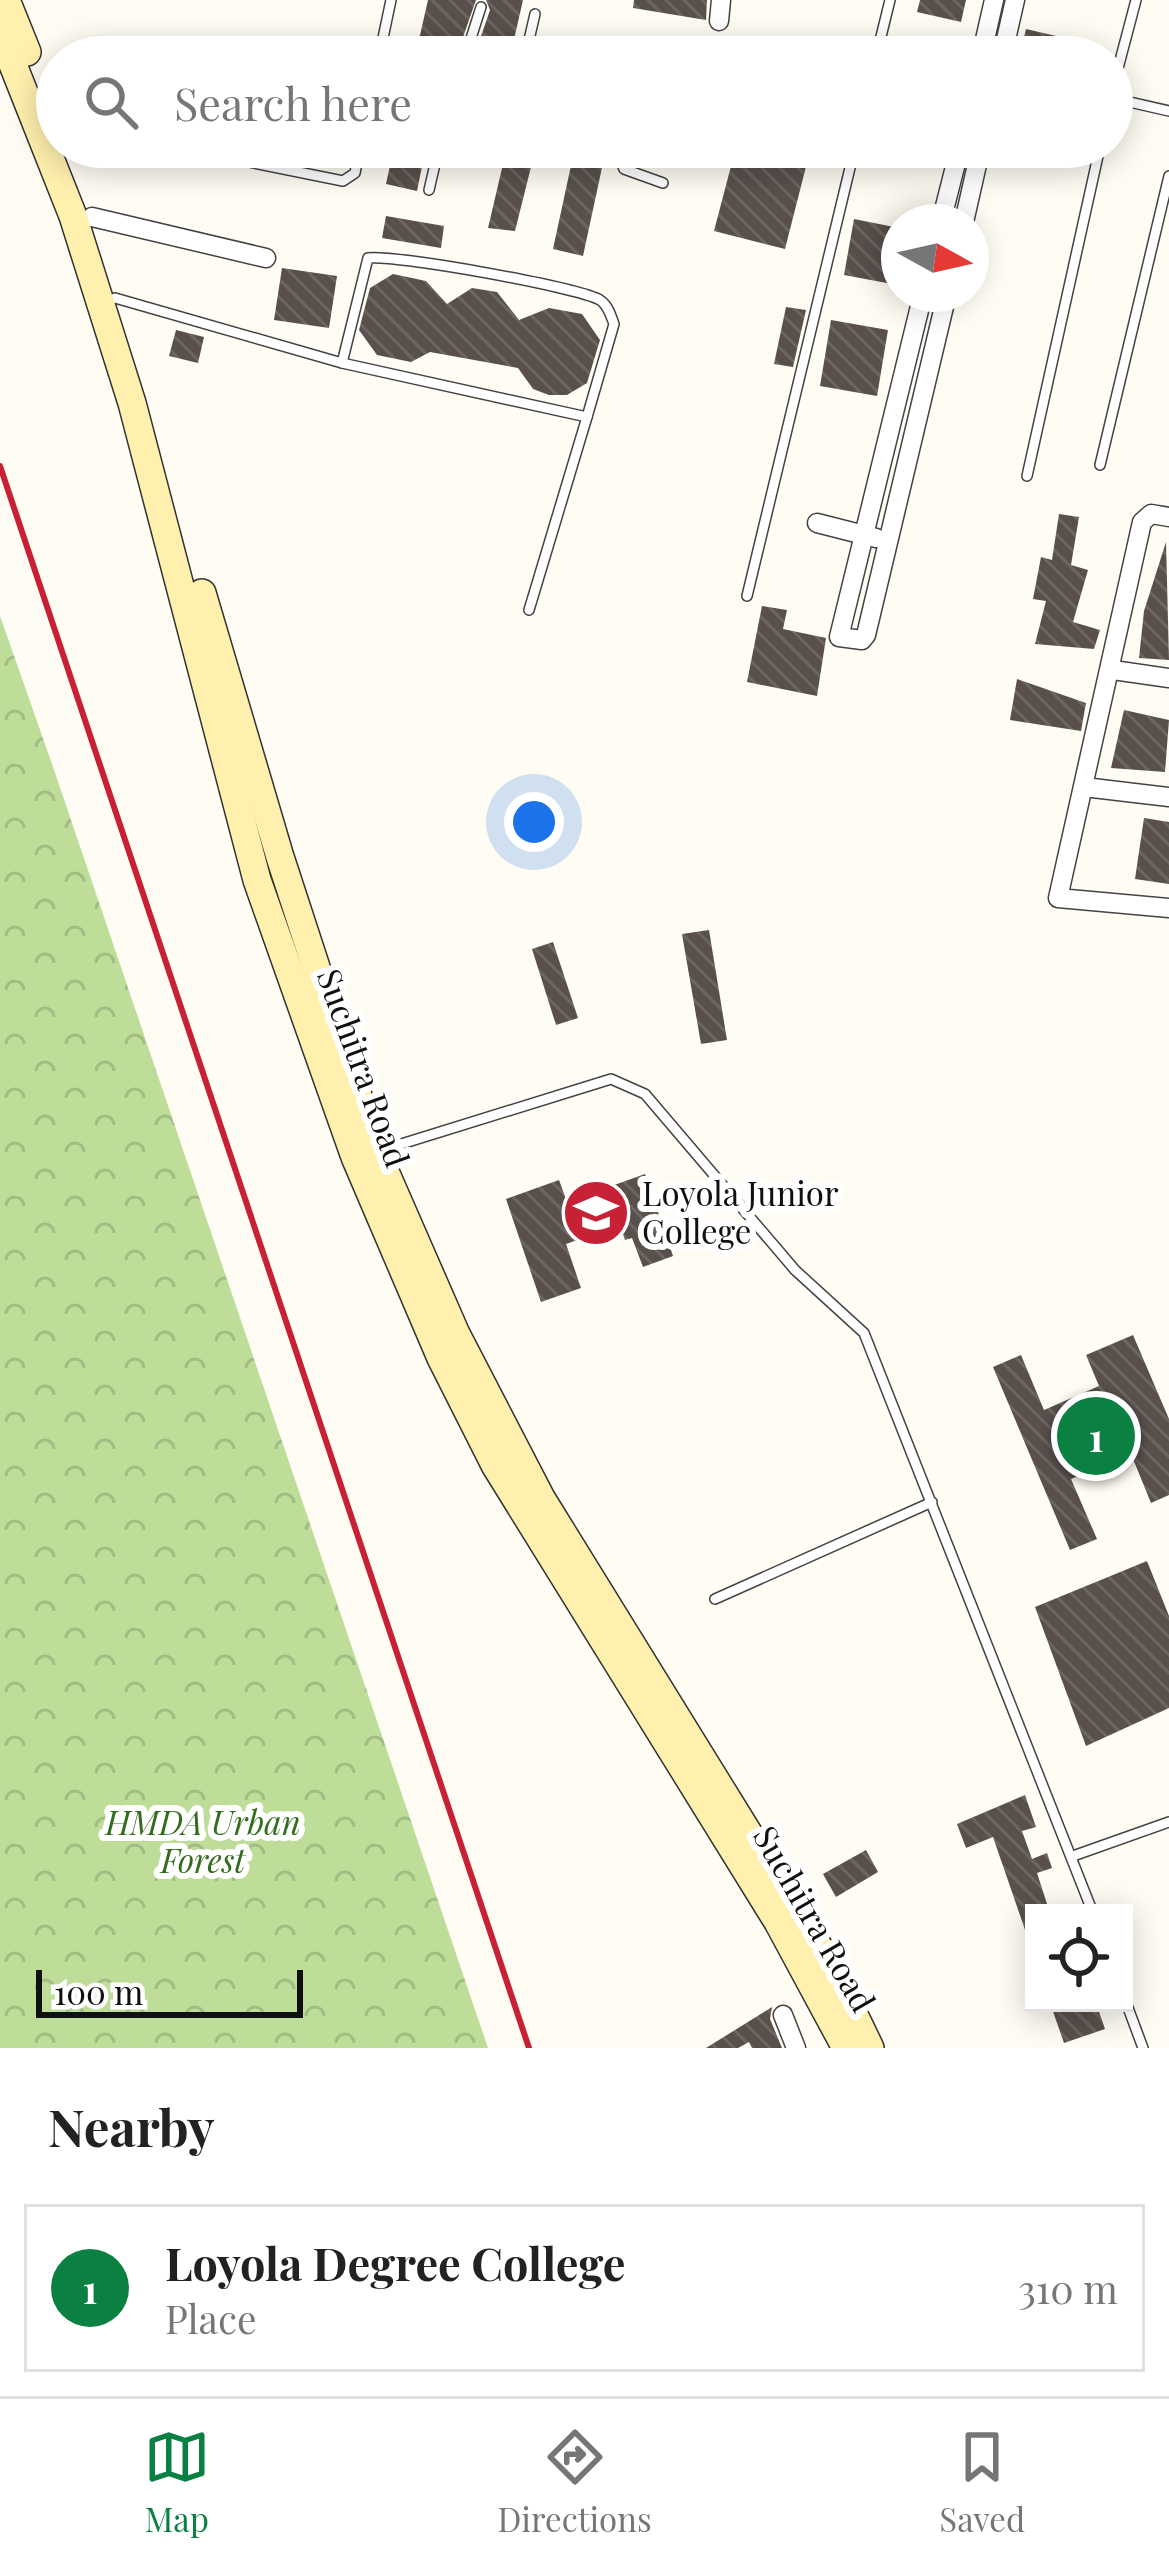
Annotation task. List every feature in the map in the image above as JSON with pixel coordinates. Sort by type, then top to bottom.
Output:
[{"type":"main road","points":[[6,0],[36,73]]},
{"type":"main road","name":"Suchitra Road","points":[[0,32],[36,119]]},
{"type":"main road","name":"Suchitra Road","points":[[56,168],[235,746],[376,1151],[508,1438],[786,1917],[846,2048]]},
{"type":"main road","name":"Suchitra Road","points":[[74,168],[116,298],[235,746],[257,880],[355,1156],[441,1358],[496,1465],[786,1917],[831,1966],[870,2048]]},
{"type":"street","points":[[719,21],[721,0]]},
{"type":"street","points":[[986,36],[994,0]]},
{"type":"street","points":[[1007,36],[1016,0]]},
{"type":"street","points":[[946,204],[955,168]]},
{"type":"street","points":[[968,204],[976,168]]},
{"type":"street","points":[[92,217],[266,258]]},
{"type":"street","points":[[918,312],[838,637],[865,638],[943,312]]},
{"type":"street","points":[[889,430],[913,436]]},
{"type":"street","points":[[1169,517],[1151,514],[1142,522],[1113,670],[1058,898],[1169,908]]},
{"type":"street","points":[[817,523],[890,542]]},
{"type":"street","points":[[1113,670],[1169,677]]},
{"type":"street","points":[[1084,787],[1169,797]]},
{"type":"street","points":[[783,2015],[796,2048]]},
{"type":"lane","points":[[384,36],[391,0]]},
{"type":"lane","points":[[881,36],[890,0]]},
{"type":"lane","points":[[1127,36],[1136,0]]},
{"type":"lane","points":[[472,36],[481,8]]},
{"type":"lane","points":[[530,36],[535,14]]},
{"type":"lane","points":[[1133,100],[1169,111]]},
{"type":"lane","points":[[285,168],[343,181],[356,168]]},
{"type":"lane","points":[[429,190],[434,168]]},
{"type":"lane","points":[[624,168],[663,183]]},
{"type":"lane","points":[[747,596],[850,168]]},
{"type":"lane","points":[[1027,476],[1095,168]]},
{"type":"lane","points":[[1100,465],[1169,176]]},
{"type":"lane","points":[[341,363],[368,258],[524,282],[600,300],[611,314],[614,324],[529,610]]},
{"type":"lane","points":[[116,298],[341,363],[587,417]]},
{"type":"lane","points":[[376,1151],[610,1079],[645,1094],[795,1270],[864,1333],[1091,1904]]},
{"type":"lane","points":[[715,1599],[932,1502]]},
{"type":"lane","points":[[1073,1856],[1169,1822]]},
{"type":"lane","points":[[1130,2012],[1143,2048]]},
{"type":"green space","name":"HMDA Urban Forest","points":[[0,616],[52,764],[488,2048],[0,2048]]},
{"type":"building","points":[[428,0],[476,0],[463,36],[420,36]]},
{"type":"building","points":[[486,0],[523,0],[515,36],[481,36],[490,10]]},
{"type":"building","points":[[634,0],[707,0],[706,20],[633,8]]},
{"type":"building","points":[[920,0],[966,0],[961,22],[917,12]]},
{"type":"building","points":[[1026,29],[1056,36],[1024,36]]},
{"type":"building","points":[[389,168],[422,168],[417,191],[386,184]]},
{"type":"building","points":[[502,168],[531,168],[515,231],[488,228]]},
{"type":"building","points":[[570,168],[602,168],[583,256],[553,249]]},
{"type":"building","points":[[730,168],[806,168],[785,249],[714,231]]},
{"type":"building","points":[[386,216],[444,226],[441,248],[382,238]]},
{"type":"building","points":[[854,219],[881,224],[881,282],[844,275]]},
{"type":"building","points":[[282,268],[337,276],[329,328],[274,320]]},
{"type":"building","points":[[393,274],[426,281],[447,304],[472,288],[497,292],[519,320],[549,308],[582,314],[600,340],[587,383],[567,395],[549,395],[533,389],[518,368],[430,352],[411,362],[377,355],[359,330],[370,288]]},
{"type":"building","points":[[786,307],[806,310],[793,367],[774,364]]},
{"type":"building","points":[[831,320],[888,330],[877,396],[820,386]]},
{"type":"building","points":[[176,330],[204,337],[198,363],[169,356]]},
{"type":"building","points":[[1059,514],[1079,517],[1071,565],[1088,570],[1073,622],[1100,630],[1094,649],[1035,644],[1046,601],[1033,599],[1041,557],[1052,560]]},
{"type":"building","points":[[1166,542],[1169,660],[1139,658],[1144,611]]},
{"type":"building","points":[[762,606],[787,610],[783,629],[826,638],[817,696],[747,682]]},
{"type":"building","points":[[1017,679],[1086,703],[1081,731],[1010,720]]},
{"type":"building","points":[[1124,710],[1169,720],[1165,772],[1111,768]]},
{"type":"building","points":[[1144,818],[1169,822],[1169,884],[1135,879]]},
{"type":"building","points":[[709,930],[727,1040],[701,1044],[682,934]]},
{"type":"building","points":[[553,942],[578,1018],[556,1025],[532,949]]},
{"type":"building","points":[[645,1174],[673,1256],[643,1267],[632,1238],[625,1240],[620,1225],[566,1244],[581,1288],[541,1302],[506,1199],[559,1180],[567,1202]]},
{"type":"building","points":[[1133,1335],[1169,1419],[1169,1495],[1151,1503],[1131,1454],[1071,1479],[1097,1539],[1070,1550],[993,1367],[1021,1355],[1044,1410],[1099,1386],[1086,1355]]},
{"type":"building","points":[[1147,1561],[1169,1616],[1169,1708],[1086,1746],[1035,1607]]},
{"type":"building","points":[[1025,1795],[1036,1827],[1022,1831],[1032,1859],[1047,1853],[1052,1868],[1037,1873],[1047,1904],[1025,1904],[1025,1930],[993,1837],[966,1848],[957,1824]]},
{"type":"building","points":[[866,1850],[878,1872],[836,1897],[823,1874]]},
{"type":"building","points":[[772,2007],[770,2019],[782,2048],[752,2048],[749,2042],[738,2048],[706,2048]]},
{"type":"building","points":[[1053,2012],[1099,2012],[1105,2029],[1064,2043]]},
{"type":"railway","points":[[0,466],[529,2048]]},
{"type":"place","name":"Loyola Junior College","points":[[596,1213]]},
{"type":"place","name":"Loyola Degree College","points":[[1096,1436]]}]
